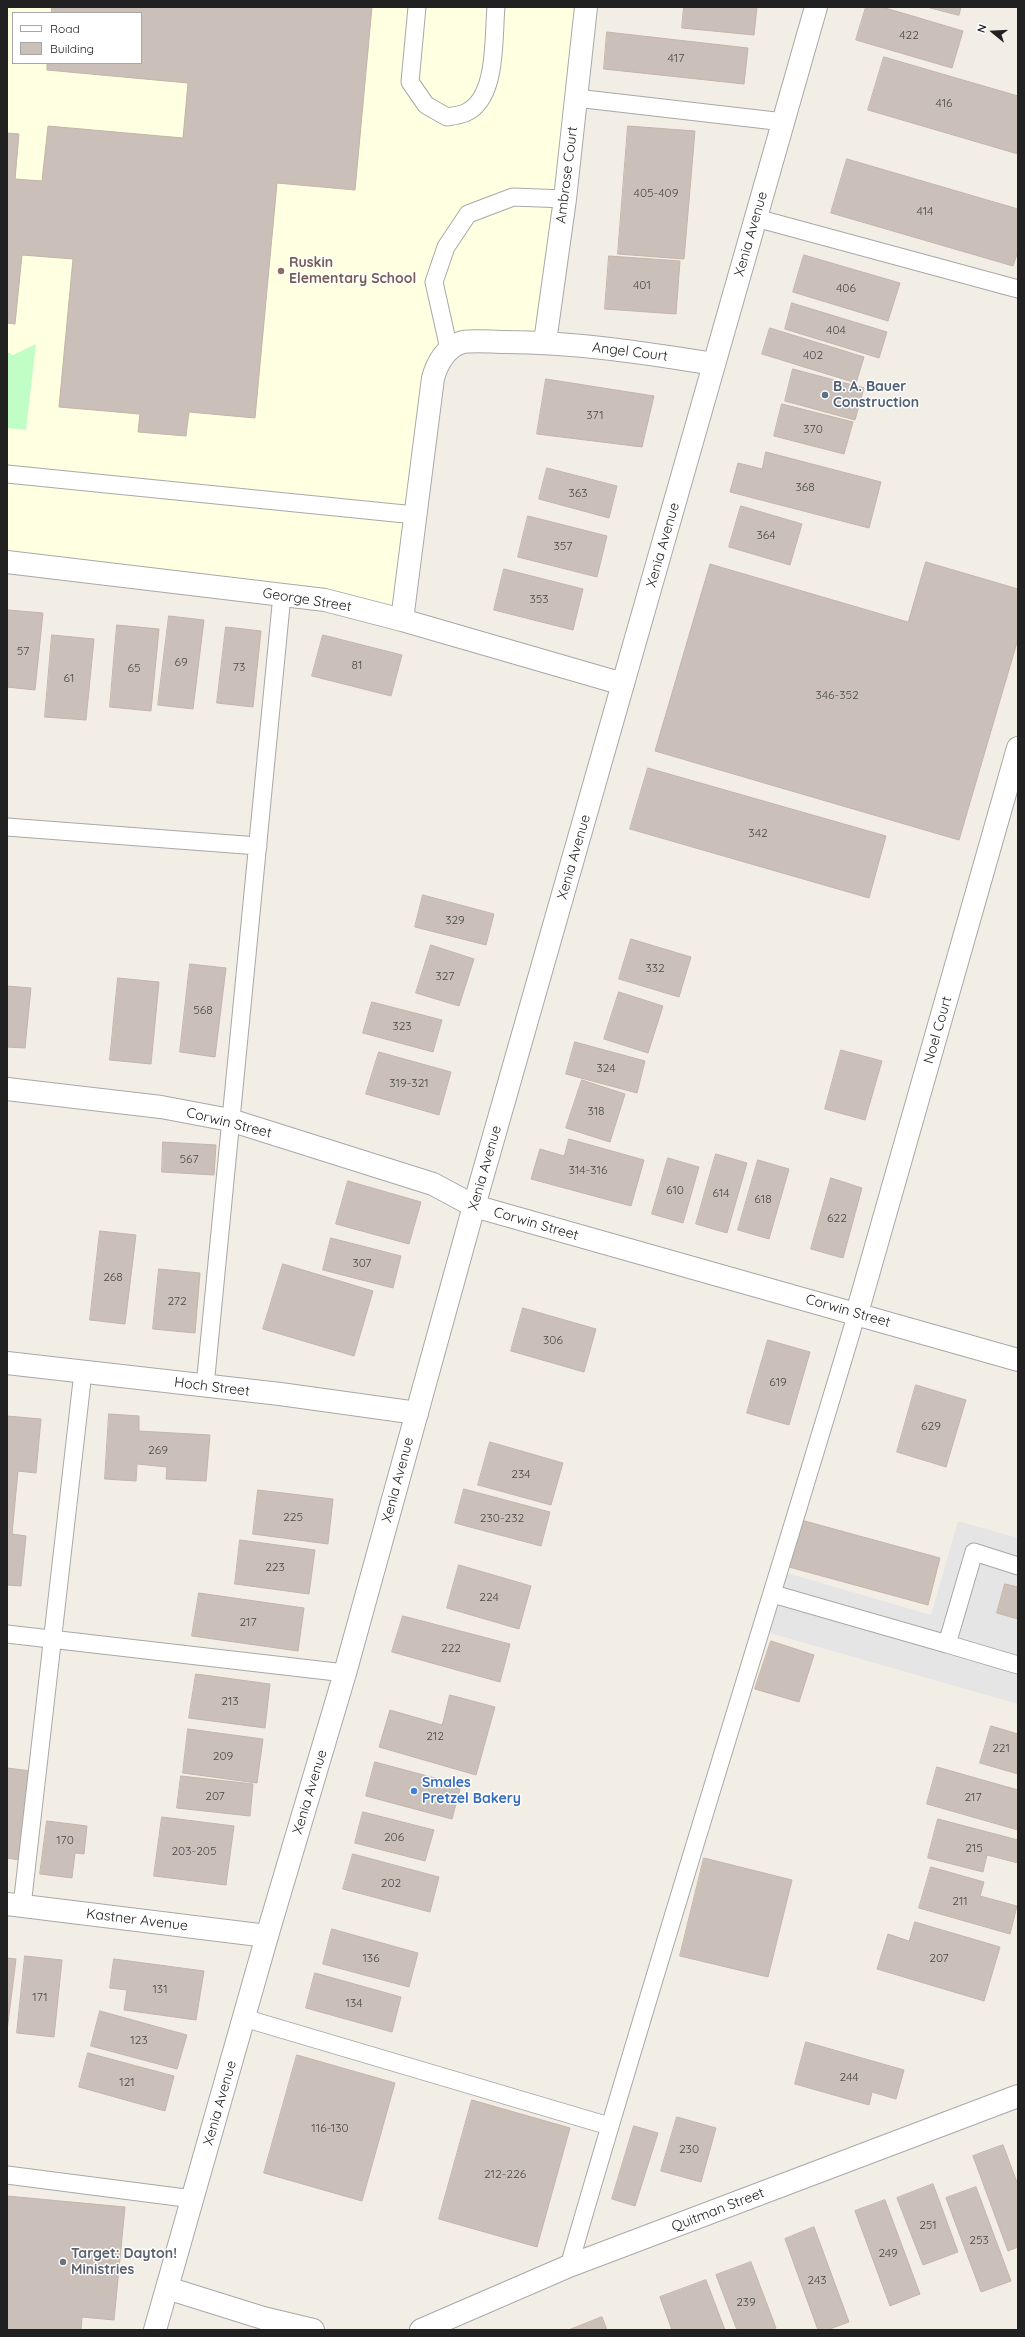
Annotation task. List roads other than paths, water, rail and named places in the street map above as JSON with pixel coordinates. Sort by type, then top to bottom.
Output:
[{"type":"street","name":"Ambrose Court","points":[[545,342],[565,199],[586,7]]},
{"type":"street","name":"Xenia Avenue","points":[[155,2330],[267,1936],[345,1673],[474,1206],[816,7]]},
{"type":"street","name":"Angel Court","points":[[449,349],[462,342],[545,342],[621,350],[714,364]]},
{"type":"street","points":[[402,620],[433,378],[437,364],[449,349]]},
{"type":"street","name":"George Street","points":[[7,562],[325,600],[402,620],[623,684]]},
{"type":"street","name":"Noel Court","points":[[857,1313],[1018,748]]},
{"type":"street","name":"Corwin Street","points":[[7,1089],[161,1107],[230,1120],[433,1184],[474,1206],[857,1313],[1018,1360]]},
{"type":"street","name":"Hoch Street","points":[[7,1363],[417,1413]]},
{"type":"street","name":"Kastner Avenue","points":[[15,1905],[267,1936]]},
{"type":"street","name":"Quitman Street","points":[[421,2330],[569,2266],[1018,2096]]},
{"type":"street","points":[[167,2288],[262,2318],[313,2330]]},
{"type":"lane","points":[[417,7],[410,82],[426,105],[447,117],[466,113],[485,96],[490,80],[496,7]]},
{"type":"lane","points":[[576,98],[784,122]]},
{"type":"lane","points":[[449,349],[434,282],[446,247],[468,214],[513,197],[565,199]]},
{"type":"lane","points":[[756,218],[1018,289]]},
{"type":"lane","points":[[7,474],[415,516]]},
{"type":"lane","points":[[205,1386],[282,595]]},
{"type":"lane","points":[[7,827],[258,846]]},
{"type":"lane","points":[[569,2266],[609,2126],[773,1594],[857,1313]]},
{"type":"lane","points":[[15,1905],[52,1640],[83,1372]]},
{"type":"lane","points":[[947,1644],[974,1552],[1018,1566]]},
{"type":"lane","points":[[773,1594],[1018,1665]]},
{"type":"lane","points":[[7,1634],[345,1673]]},
{"type":"lane","points":[[244,2018],[609,2126]]},
{"type":"lane","points":[[7,2175],[193,2199]]},
{"type":"place","name":"Ruskin Elementary School","points":[[281,271]]},
{"type":"place","name":"B. A. Bauer Construction","points":[[825,395]]},
{"type":"place","name":"Smales Pretzel Bakery","points":[[414,1791]]},
{"type":"place","name":"Target: Dayton! Ministries","points":[[63,2262]]}]
